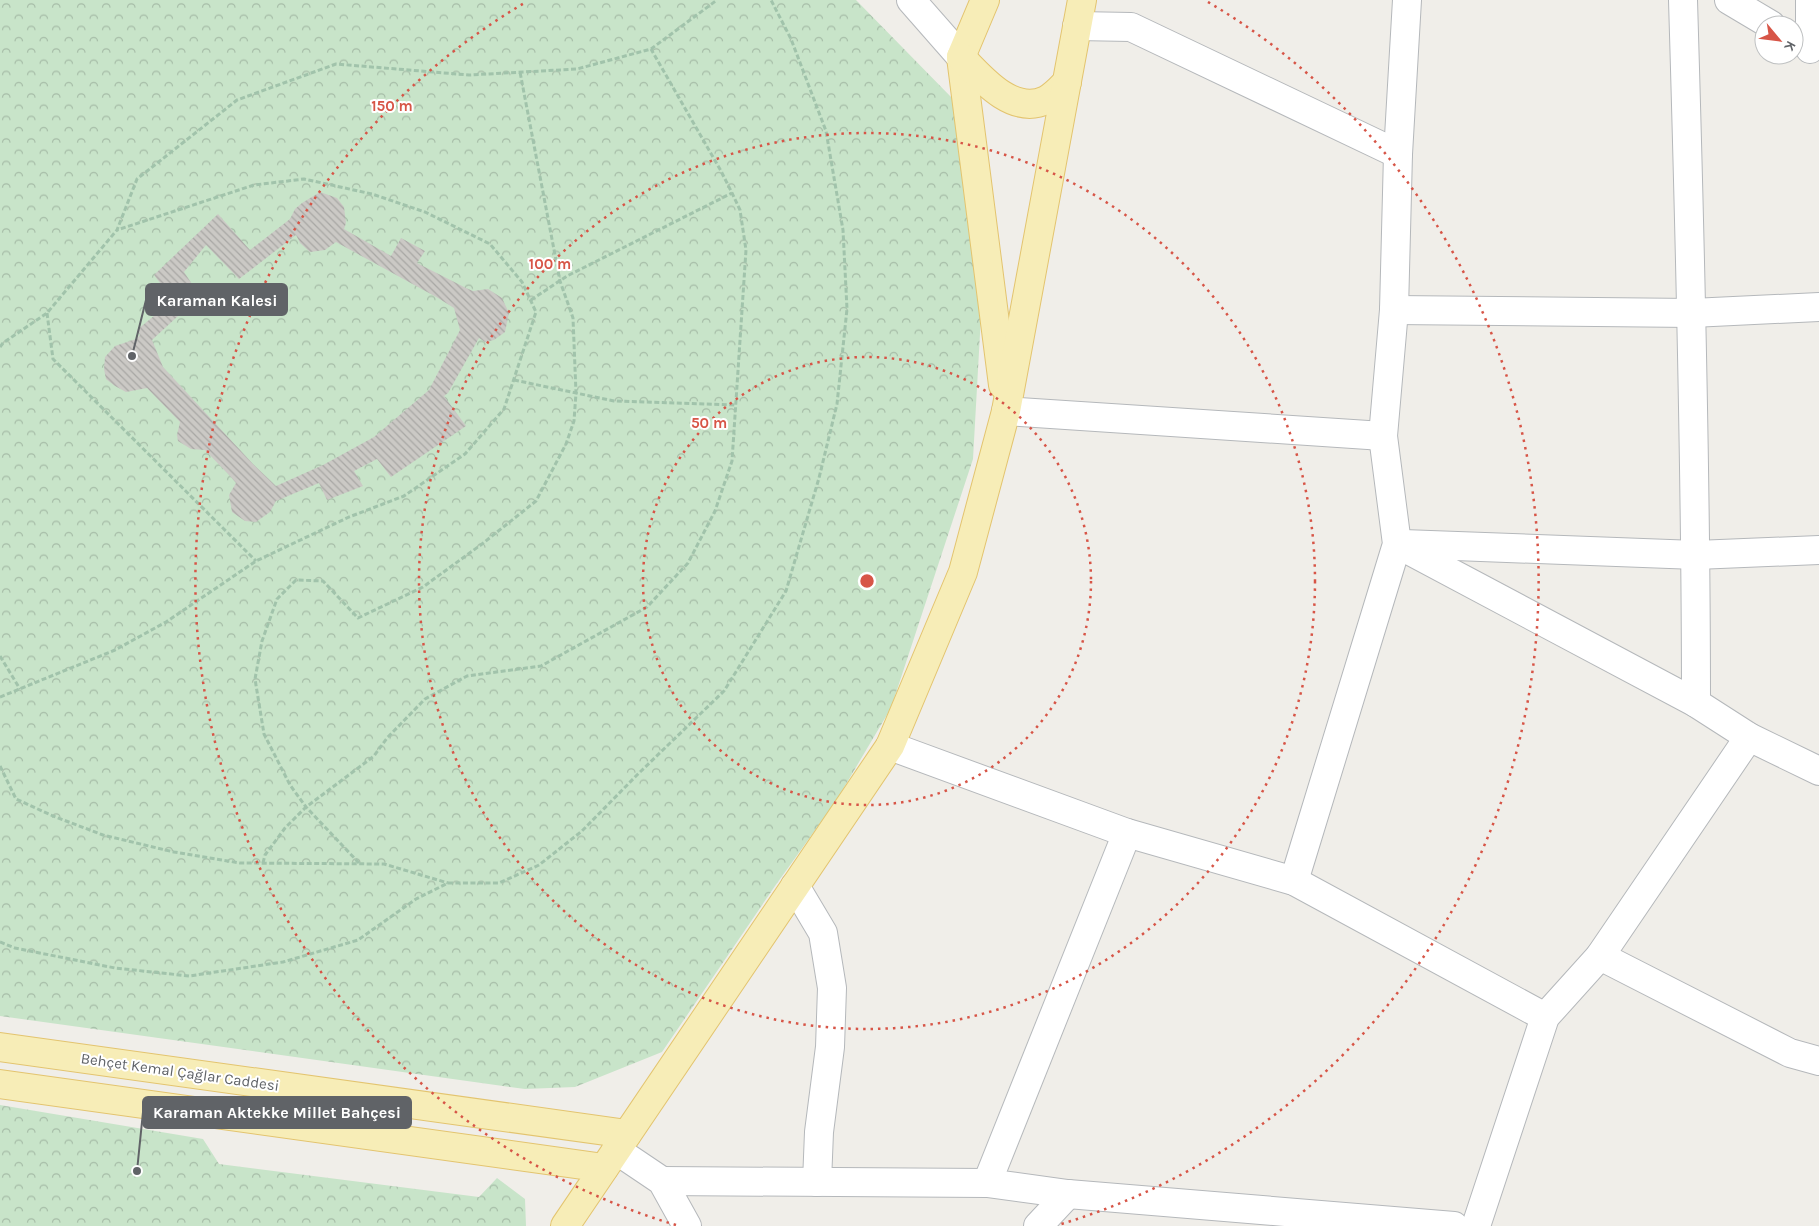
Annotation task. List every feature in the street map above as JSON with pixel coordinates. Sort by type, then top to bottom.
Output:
[{"type":"main road","points":[[985,0],[961,57],[1006,411]]},
{"type":"main road","points":[[565,1226],[890,746],[963,572],[1006,411],[1080,13],[1061,0]]},
{"type":"main road","points":[[961,57],[996,91],[1017,102],[1032,104],[1047,100],[1067,82]]},
{"type":"main road","name":"Behçet Kemal Çağlar Caddesi","points":[[0,1047],[616,1151]]},
{"type":"main road","points":[[0,1084],[616,1151]]},
{"type":"street","points":[[912,0],[961,57]]},
{"type":"street","points":[[1294,881],[1397,544],[1383,436],[1394,310],[1398,154],[1407,0]]},
{"type":"street","points":[[1683,0],[1692,313],[1696,556],[1696,703]]},
{"type":"street","points":[[1730,0],[1755,15]]},
{"type":"street","points":[[1808,47],[1810,0]]},
{"type":"street","points":[[1080,13],[1131,27],[1398,154]]},
{"type":"street","points":[[1394,310],[1692,313],[1819,307]]},
{"type":"street","points":[[1006,411],[1383,436]]},
{"type":"street","points":[[1397,544],[1696,556],[1819,550]]},
{"type":"street","points":[[1397,544],[1696,703],[1749,737],[1819,771]]},
{"type":"street","points":[[1476,1226],[1545,1017],[1600,956],[1749,737]]},
{"type":"street","points":[[890,746],[1127,833],[1294,881],[1545,1017]]},
{"type":"street","points":[[987,1183],[1127,833]]},
{"type":"street","points":[[795,886],[823,933],[832,988],[830,1047],[820,1132],[817,1182]]},
{"type":"street","points":[[1600,956],[1790,1053],[1819,1061]]},
{"type":"street","points":[[616,1151],[662,1181],[687,1226]]},
{"type":"street","points":[[662,1181],[987,1183],[1068,1194],[1454,1226]]},
{"type":"street","points":[[1038,1226],[1068,1194]]},
{"type":"path","points":[[0,347],[3,342],[47,313],[117,230],[137,179],[237,100],[336,64],[469,75],[577,69],[651,49],[717,0]]},
{"type":"path","points":[[0,766],[16,799],[53,816],[103,835],[174,852],[240,863],[384,864],[448,883],[499,884],[539,865],[582,831],[724,691],[786,591],[819,478],[837,404],[847,309],[843,230],[826,131],[791,39],[771,0]]},
{"type":"path","points":[[264,863],[265,856],[285,828],[306,807],[374,756],[387,738],[425,699],[467,676],[541,666],[648,607],[688,563],[715,511],[732,460],[746,250],[740,210],[721,171],[651,49]]},
{"type":"path","points":[[359,863],[306,807],[290,785],[264,734],[255,679],[262,641],[277,600],[296,580],[323,581],[358,618],[423,587],[482,544],[536,500],[566,444],[574,421],[576,393],[573,318],[560,281],[520,72]]},
{"type":"path","points":[[0,697],[132,641],[166,622],[256,561],[349,517],[404,496],[465,454],[504,409],[536,312],[522,282],[490,244],[425,212],[372,194],[304,179],[254,185],[117,230]]},
{"type":"path","points":[[530,300],[560,281],[732,194]]},
{"type":"path","points":[[47,313],[53,359],[256,561]]},
{"type":"path","points":[[514,380],[614,401],[736,405]]},
{"type":"path","points":[[0,656],[20,689]]},
{"type":"path","points":[[0,942],[15,948],[115,968],[189,976],[283,962],[358,940],[416,899],[448,883]]},
{"type":"green space","points":[[0,0],[856,0],[952,98],[982,298],[973,459],[891,708],[836,801],[775,886],[662,1052],[575,1087],[525,1089],[0,1016]]},
{"type":"green space","points":[[0,1105],[203,1139],[219,1164],[479,1197],[497,1178],[525,1199],[526,1226],[0,1226]]},
{"type":"building","points":[[320,192],[337,198],[344,207],[346,223],[344,229],[391,256],[401,238],[425,251],[417,263],[473,291],[488,289],[502,298],[509,313],[505,332],[494,340],[485,342],[479,338],[448,393],[444,396],[466,426],[391,477],[377,459],[354,471],[363,486],[327,500],[319,483],[276,501],[270,512],[256,522],[245,521],[232,512],[229,495],[236,483],[205,450],[191,449],[178,441],[177,435],[180,422],[147,388],[126,392],[106,379],[104,369],[105,357],[115,346],[136,339],[140,335],[137,330],[173,300],[154,275],[218,214],[250,250],[290,219],[295,209]],"holes":[[[296,235],[300,243],[310,252],[325,250],[336,242],[454,308],[460,330],[429,390],[374,437],[323,465],[276,486],[253,464],[163,367],[152,340],[178,316],[202,299],[184,272],[206,245],[239,279]]]},
{"type":"place","name":"Karaman Kalesi","points":[[132,356]]},
{"type":"place","name":"Karaman Aktekke Millet Bahçesi","points":[[137,1171]]}]
